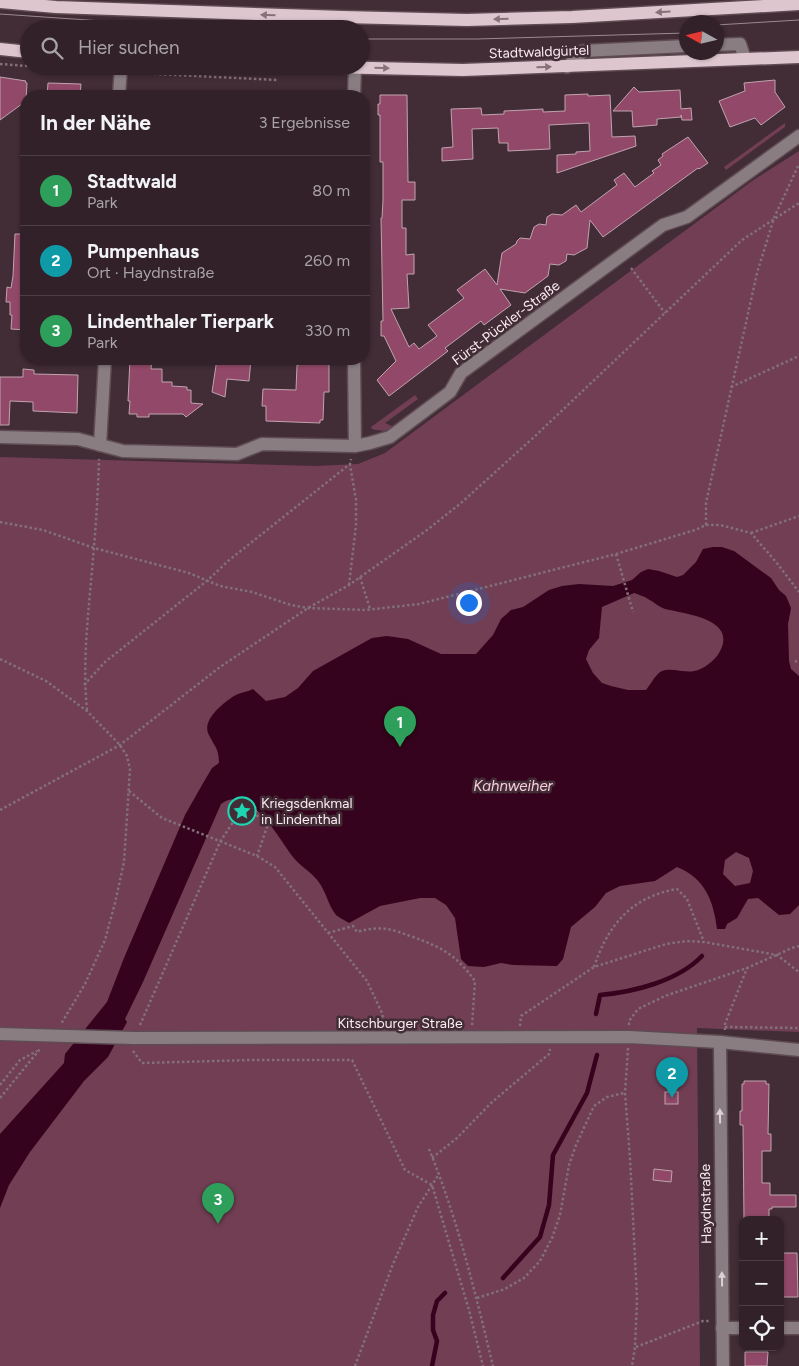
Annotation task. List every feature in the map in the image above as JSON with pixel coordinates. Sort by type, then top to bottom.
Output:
[{"type":"main road","points":[[0,2],[56,7],[119,5],[467,20],[572,17],[799,4]]},
{"type":"main road","points":[[0,49],[20,51]]},
{"type":"main road","name":"Stadtwaldgürtel","points":[[370,68],[463,70],[799,57]]},
{"type":"street","points":[[724,45],[740,44],[744,59]]},
{"type":"street","points":[[567,66],[582,51],[679,46]]},
{"type":"street","points":[[119,90],[120,75]]},
{"type":"street","points":[[354,90],[355,75]]},
{"type":"street","name":"Fürst-Pückler-Straße","points":[[0,437],[78,439],[123,451],[237,454],[262,444],[355,446],[390,437],[450,392],[461,373],[614,260],[663,225],[687,217],[799,136]]},
{"type":"street","points":[[100,445],[105,365]]},
{"type":"street","points":[[354,365],[355,446]]},
{"type":"street","name":"Kitschburger Straße","points":[[0,1034],[128,1038],[629,1037],[722,1042],[799,1050]]},
{"type":"street","name":"Haydnstraße","points":[[722,1042],[723,1366]]},
{"type":"street","points":[[722,1324],[739,1327]]},
{"type":"street","points":[[784,1328],[799,1328]]},
{"type":"path","points":[[706,525],[706,504],[757,273],[774,218],[799,164]]},
{"type":"path","points":[[0,810],[120,745],[220,667],[308,608],[349,585],[428,530],[533,438],[742,240],[799,203]]},
{"type":"path","points":[[631,268],[665,313]]},
{"type":"path","points":[[731,387],[799,356]]},
{"type":"path","points":[[86,711],[84,684],[85,654],[100,445]]},
{"type":"path","points":[[349,585],[356,525],[356,500],[350,464],[355,446]]},
{"type":"path","points":[[84,684],[105,662],[208,580],[228,560],[350,464]]},
{"type":"path","points":[[751,534],[799,516]]},
{"type":"path","points":[[0,522],[43,530],[94,548],[189,573],[220,586],[252,592],[291,605],[308,608],[370,609],[419,604],[616,554],[706,525],[720,525],[751,534],[799,592]]},
{"type":"path","points":[[616,554],[633,612]]},
{"type":"path","points":[[360,577],[370,609]]},
{"type":"path","points":[[0,659],[46,681],[86,711],[120,745],[127,756],[130,769],[124,862],[116,903],[104,940],[85,984],[57,1037],[38,1051],[0,1098]]},
{"type":"path","points":[[795,662],[799,659]]},
{"type":"path","points":[[128,790],[162,818],[257,856],[275,867],[367,981],[382,1013],[387,1038]]},
{"type":"path","points":[[257,856],[267,827],[258,816],[237,816],[220,842],[128,1038],[142,1063],[352,1060],[405,1170],[432,1185],[469,1310],[483,1366]]},
{"type":"path","points":[[594,967],[612,926],[624,913],[662,891],[677,889],[687,899],[704,942]]},
{"type":"path","points":[[327,933],[353,926],[357,932],[379,927],[394,929],[441,947],[456,959],[475,981],[472,1038]]},
{"type":"path","points":[[519,1037],[521,1016],[594,967],[666,944],[687,940],[778,955],[799,972]]},
{"type":"path","points":[[632,1366],[635,1347],[637,1299],[635,1231],[625,1092],[629,1022],[638,1009],[665,996],[747,968],[799,946]]},
{"type":"path","points":[[722,1042],[725,1026],[747,968]]},
{"type":"path","points":[[725,1026],[799,1028]]},
{"type":"path","points":[[432,1158],[457,1138],[491,1104],[549,1054],[552,1038]]},
{"type":"path","points":[[0,1085],[20,1060]]},
{"type":"path","points":[[477,1298],[505,1289],[524,1278],[540,1261],[552,1238],[560,1215],[569,1165],[594,1106],[607,1097],[625,1092]]},
{"type":"path","points":[[429,1149],[458,1230],[493,1366]]},
{"type":"path","points":[[355,1366],[393,1264],[418,1207],[439,1174]]},
{"type":"path","points":[[635,1347],[703,1321],[722,1324]]},
{"type":"shaded area","points":[[785,123],[785,127],[726,170],[724,167]]},
{"type":"shaded area","points":[[799,151],[799,1032],[697,1028],[700,1366],[0,1366],[0,457],[315,466],[358,464],[385,453],[752,181]]},
{"type":"shaded area","points":[[415,395],[418,399],[385,423],[394,427],[383,431],[372,429],[371,427]]},
{"type":"water","name":"Kahnweiher","points":[[722,547],[734,551],[771,578],[779,590],[786,596],[791,608],[788,624],[789,661],[791,669],[799,676],[799,905],[790,914],[779,915],[758,898],[748,899],[737,918],[727,924],[725,929],[717,929],[710,900],[701,884],[687,872],[677,867],[655,881],[620,886],[606,893],[595,907],[571,927],[563,959],[557,966],[501,963],[484,967],[468,966],[461,959],[455,918],[446,905],[435,898],[420,898],[380,906],[349,923],[336,915],[318,881],[293,857],[263,816],[243,801],[232,800],[221,804],[125,1019],[127,1022],[108,1057],[84,1081],[30,1152],[9,1185],[0,1208],[0,1134],[64,1063],[65,1054],[107,1002],[185,815],[212,768],[219,763],[217,750],[207,728],[211,717],[220,707],[234,696],[253,689],[266,701],[285,697],[298,688],[313,671],[372,638],[387,636],[408,639],[441,654],[476,654],[493,635],[501,619],[511,610],[523,607],[549,590],[579,584],[613,586],[632,580],[648,569],[677,577],[683,575],[696,562],[703,549]],"holes":[[[634,593],[665,609],[697,616],[716,625],[722,632],[723,642],[717,656],[701,669],[690,672],[670,670],[660,672],[646,690],[628,690],[602,683],[593,673],[586,659],[589,650],[599,638],[602,607]],[[736,852],[749,858],[753,871],[750,883],[735,886],[723,874],[725,860]]]},
{"type":"building","points":[[0,77],[26,81],[27,90],[20,90],[20,105],[0,120]]},
{"type":"building","points":[[775,80],[775,92],[785,107],[761,125],[755,118],[730,127],[719,101],[745,91],[744,83]]},
{"type":"building","points":[[48,83],[81,84],[80,90],[47,90]]},
{"type":"building","points":[[634,87],[639,92],[680,90],[681,109],[691,108],[692,120],[682,120],[681,115],[681,117],[657,119],[657,125],[633,127],[632,111],[613,111]]},
{"type":"building","points":[[588,94],[588,96],[610,95],[612,137],[635,136],[636,146],[557,173],[557,155],[590,151],[589,123],[549,125],[550,149],[508,151],[508,143],[499,143],[498,128],[472,129],[473,159],[442,161],[442,148],[453,147],[451,109],[481,108],[482,115],[504,114],[504,111],[543,109],[543,112],[565,111],[565,95]]},
{"type":"building","points":[[380,95],[407,95],[408,182],[415,182],[415,200],[402,200],[402,228],[406,228],[406,255],[414,254],[414,274],[407,274],[409,308],[391,309],[409,347],[414,343],[419,349],[437,336],[428,325],[464,298],[457,290],[485,269],[497,285],[502,253],[516,244],[520,238],[530,239],[534,227],[539,224],[546,225],[547,217],[552,214],[562,215],[576,205],[581,212],[617,185],[614,180],[624,173],[635,187],[654,173],[652,171],[661,165],[658,160],[663,156],[662,154],[688,137],[708,163],[698,168],[603,237],[590,220],[587,248],[574,255],[567,254],[566,261],[559,265],[550,264],[548,276],[525,293],[500,289],[511,305],[484,325],[481,321],[445,348],[448,351],[389,396],[377,380],[396,361],[384,336],[381,336],[381,321],[383,321],[381,218],[383,162],[380,162],[380,115],[378,115],[378,104],[380,104]]},
{"type":"building","points":[[15,234],[20,234],[20,330],[11,329],[12,315],[10,315],[10,302],[6,302],[7,287],[11,288]]},
{"type":"building","points":[[130,365],[151,365],[151,369],[162,369],[162,382],[172,382],[172,386],[187,387],[187,390],[191,390],[191,403],[203,404],[186,417],[183,414],[149,414],[149,417],[137,417],[137,414],[129,414],[130,401],[128,401]]},
{"type":"building","points":[[216,365],[250,365],[249,381],[227,379],[225,397],[212,392]]},
{"type":"building","points":[[297,365],[329,365],[329,392],[324,392],[323,420],[320,420],[320,423],[266,421],[266,406],[262,406],[263,389],[296,390]]},
{"type":"building","points":[[23,369],[34,370],[34,374],[78,375],[77,413],[33,411],[33,402],[10,401],[9,425],[0,425],[0,377],[23,377]]},
{"type":"building","points":[[744,1081],[766,1081],[766,1084],[769,1084],[768,1134],[771,1134],[771,1151],[762,1151],[762,1183],[770,1183],[770,1195],[796,1195],[796,1207],[772,1207],[772,1209],[769,1209],[769,1216],[744,1216],[743,1125],[740,1125],[740,1111],[742,1111],[742,1084],[744,1084]]},
{"type":"building","points":[[665,1092],[678,1092],[678,1104],[665,1104]]},
{"type":"building","points":[[654,1169],[672,1171],[671,1182],[653,1180]]},
{"type":"building","points":[[784,1253],[797,1253],[798,1297],[784,1297]]},
{"type":"building","points":[[745,1352],[768,1352],[767,1366],[745,1366]]},
{"type":"waterway","points":[[596,1014],[600,995],[655,984],[681,972],[702,956]]},
{"type":"waterway","points":[[503,1278],[540,1237],[549,1205],[553,1155],[587,1093],[597,1055]]},
{"type":"waterway","points":[[432,1366],[437,1341],[433,1330],[433,1315],[437,1301],[445,1293]]},
{"type":"tram line","points":[[0,14],[88,20]]},
{"type":"tram line","points":[[724,25],[799,20]]},
{"type":"tram line","points":[[370,39],[477,39],[679,33]]},
{"type":"place","name":"Stadtwald","points":[[400,747]]},
{"type":"place","name":"Kriegsdenkmal in Lindenthal","points":[[242,811]]},
{"type":"place","name":"Pumpenhaus","points":[[672,1098]]},
{"type":"place","name":"Lindenthaler Tierpark","points":[[218,1224]]}]
